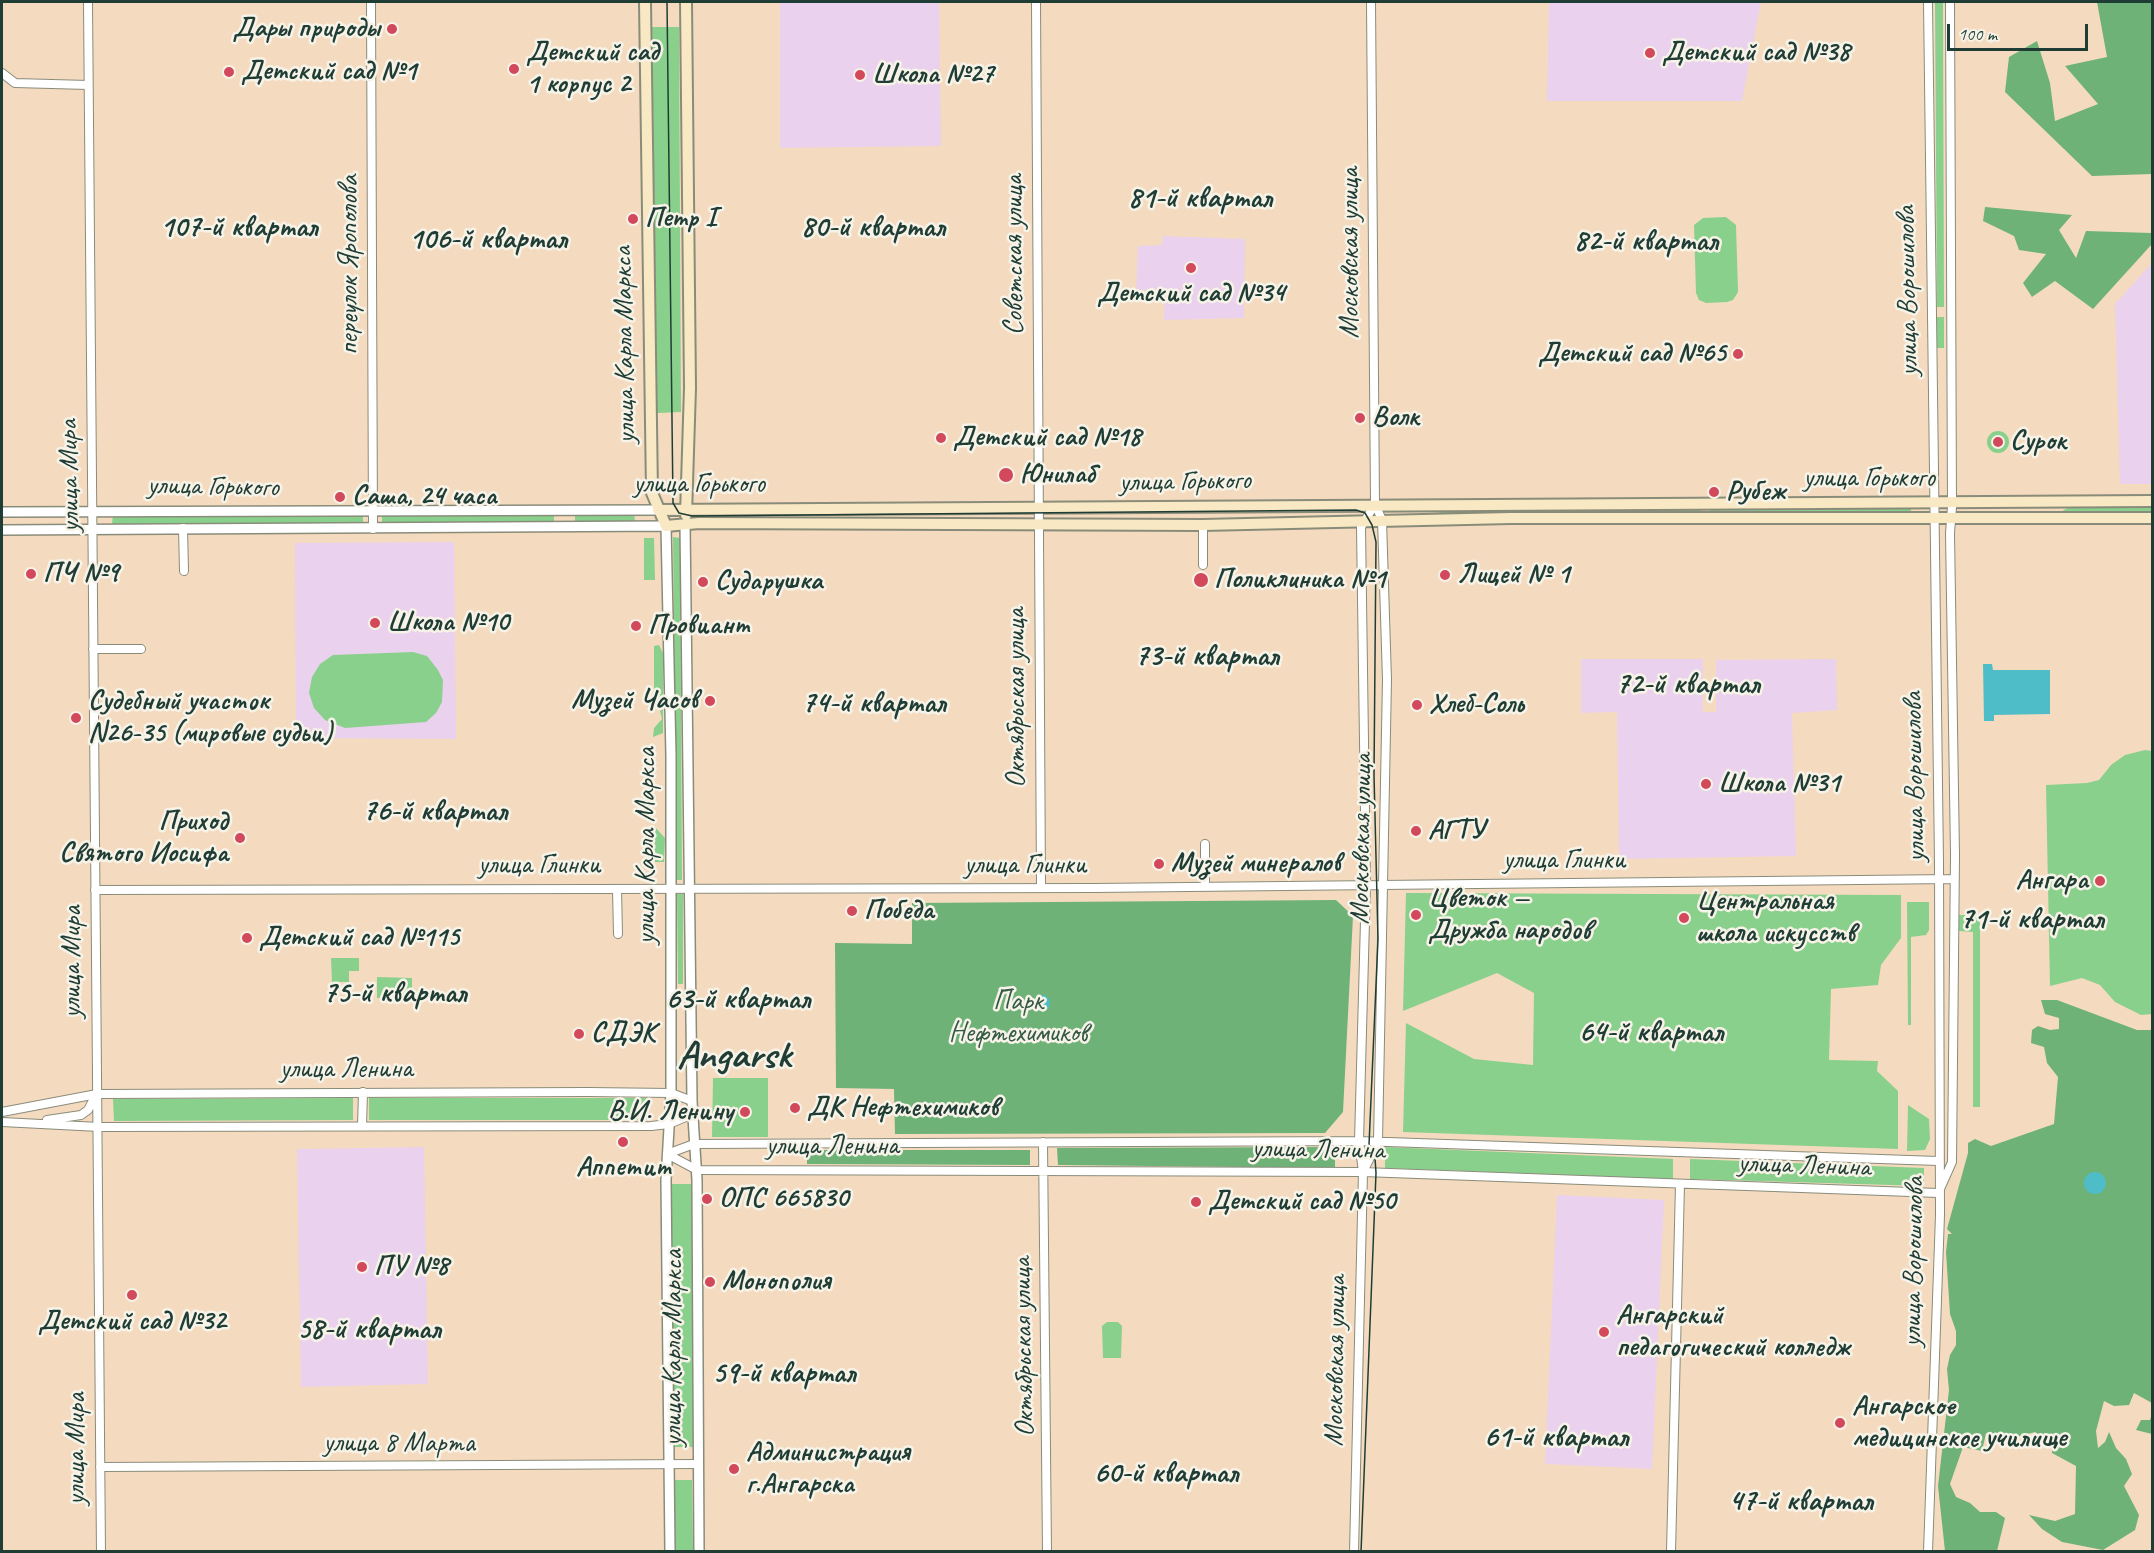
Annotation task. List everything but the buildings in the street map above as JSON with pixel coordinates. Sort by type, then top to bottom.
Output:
[{"type":"main road","name":"улица Карла Маркса","points":[[645,2],[652,488],[658,510],[666,526]]},
{"type":"main road","name":"улица Карла Маркса","points":[[685,524],[690,388],[686,2]]},
{"type":"main road","name":"улица Горького","points":[[658,510],[2152,501]]},
{"type":"main road","name":"улица Горького","points":[[666,526],[685,524],[1203,525],[1363,520],[1933,517],[2152,519]]},
{"type":"street","name":"улица Мира","points":[[88,2],[101,1551]]},
{"type":"street","name":"переулок Ярополова","points":[[371,2],[373,529]]},
{"type":"street","name":"Советская улица","points":[[1036,2],[1038,508]]},
{"type":"street","name":"Московская улица","points":[[1363,1173],[1378,1142],[1387,681],[1382,520],[1375,504],[1371,2]]},
{"type":"street","name":"улица Ворошилова","points":[[1928,2],[1940,1215],[1928,1551]]},
{"type":"street","name":"улица Ворошилова","points":[[1938,1193],[1952,1162],[1954,879],[1950,533],[1952,503],[1950,2]]},
{"type":"street","points":[[2,73],[15,83],[88,85]]},
{"type":"street","points":[[1363,520],[1375,504]]},
{"type":"street","name":"Октябрьская улица","points":[[1038,508],[1041,888]]},
{"type":"street","points":[[568,509],[568,526]]},
{"type":"street","name":"улица Горького","points":[[2,512],[93,510],[373,513],[568,509],[658,510]]},
{"type":"street","name":"Московская улица","points":[[1354,1551],[1363,1173],[1359,1141],[1366,884],[1361,531],[1363,520]]},
{"type":"street","name":"улица Карла Маркса","points":[[685,524],[692,1101],[697,1170],[699,1551]]},
{"type":"street","points":[[1203,525],[1203,565]]},
{"type":"street","name":"улица Горького","points":[[2,530],[666,526]]},
{"type":"street","name":"улица Карла Маркса","points":[[666,526],[671,1093],[668,1154],[670,1551]]},
{"type":"street","points":[[183,528],[184,570]]},
{"type":"street","points":[[93,650],[141,649]]},
{"type":"street","points":[[1205,844],[1205,886]]},
{"type":"street","name":"улица Глинки","points":[[95,890],[1041,888],[1954,879]]},
{"type":"street","points":[[617,889],[618,934]]},
{"type":"street","points":[[362,1126],[363,1092]]},
{"type":"street","name":"улица Ленина","points":[[2,1112],[96,1094],[671,1093],[692,1101]]},
{"type":"street","points":[[18,1123],[81,1115],[88,1110],[96,1094]]},
{"type":"street","name":"улица Ленина","points":[[2,1122],[99,1127],[605,1126],[669,1124],[693,1114]]},
{"type":"street","name":"улица Ленина","points":[[694,1144],[1359,1141],[1938,1161]]},
{"type":"street","name":"Октябрьская улица","points":[[1043,1142],[1047,1551]]},
{"type":"street","points":[[668,1154],[694,1144]]},
{"type":"street","name":"улица Ленина","points":[[668,1154],[697,1170],[1363,1173],[1938,1193]]},
{"type":"street","points":[[1671,1551],[1680,1184]]},
{"type":"street","name":"улица 8 Марта","points":[[100,1467],[699,1464]]},
{"type":"shaded area","name":"Школа №27","points":[[939,2],[941,146],[780,148],[780,3]]},
{"type":"shaded area","name":"Детский сад №38","points":[[1549,2],[1761,2],[1742,101],[1547,101]]},
{"type":"shaded area","name":"Детский сад №34","points":[[1163,236],[1245,239],[1244,318],[1164,320],[1165,290],[1136,290],[1138,246],[1162,245]]},
{"type":"shaded area","points":[[2152,263],[2152,484],[2120,484],[2115,304]]},
{"type":"shaded area","name":"Школа №10","points":[[454,542],[456,739],[296,738],[295,543]]},
{"type":"shaded area","name":"Школа №31","points":[[1581,659],[1703,659],[1703,712],[1716,712],[1716,660],[1836,659],[1837,710],[1792,713],[1796,856],[1619,859],[1617,712],[1581,713]]},
{"type":"shaded area","name":"ПУ №8","points":[[424,1147],[428,1384],[301,1387],[297,1149]]},
{"type":"shaded area","name":"Ангарский педагогический колледж","points":[[1557,1195],[1664,1200],[1652,1469],[1545,1464]]},
{"type":"green space","points":[[1935,2],[1943,2],[1944,307],[1937,307]]},
{"type":"green space","points":[[2097,2],[2152,2],[2152,174],[2092,176],[2005,92],[2009,57],[2037,41],[2050,83],[2055,121],[2098,104],[2065,66],[2107,57]]},
{"type":"green space","points":[[652,27],[679,27],[681,412],[657,413]]},
{"type":"green space","points":[[1985,207],[2072,215],[2059,230],[2076,258],[2086,231],[2152,233],[2152,244],[2093,309],[2055,281],[2032,297],[2023,283],[2046,254],[2019,250],[2014,236],[1983,221]]},
{"type":"green space","points":[[1726,217],[1736,225],[1738,292],[1733,300],[1706,303],[1699,300],[1696,293],[1694,225],[1703,218]]},
{"type":"green space","points":[[1937,317],[1944,317],[1944,348],[1937,348]]},
{"type":"green space","points":[[1998,431],[2006,434],[2009,442],[2006,450],[1998,453],[1990,450],[1987,442],[1990,434]]},
{"type":"green space","points":[[1911,506],[1911,513],[1710,513],[1710,507]]},
{"type":"green space","points":[[2152,506],[2152,513],[2060,512],[2070,507]]},
{"type":"green space","points":[[1701,507],[1701,513],[1436,515],[1444,509]]},
{"type":"green space","points":[[634,512],[635,521],[575,521],[575,513]]},
{"type":"green space","points":[[554,513],[554,521],[382,524],[382,516]]},
{"type":"green space","points":[[113,514],[363,515],[363,525],[112,524]]},
{"type":"green space","points":[[673,537],[680,538],[682,880],[677,880]]},
{"type":"green space","points":[[644,538],[654,538],[655,580],[644,580]]},
{"type":"green space","points":[[659,645],[663,653],[663,733],[653,737],[654,728],[662,719],[659,707],[654,702],[654,646]]},
{"type":"green space","points":[[413,652],[427,656],[443,680],[442,702],[436,713],[426,722],[345,728],[325,720],[314,708],[309,693],[312,677],[320,664],[333,655]]},
{"type":"green space","name":"Ангара","points":[[2145,750],[2152,751],[2152,1014],[2141,1015],[2115,1002],[2100,985],[2082,978],[2050,986],[2046,785],[2087,783],[2099,780],[2111,765],[2125,755]]},
{"type":"green space","points":[[654,826],[665,838],[664,862],[655,862]]},
{"type":"green space","points":[[1406,893],[1901,895],[1901,938],[1881,965],[1878,985],[1831,989],[1829,1060],[1878,1061],[1877,1071],[1898,1091],[1898,1149],[1403,1132],[1406,1023],[1474,1059],[1533,1065],[1534,993],[1497,973],[1403,1011]]},
{"type":"green space","points":[[677,894],[683,894],[683,984],[678,984]]},
{"type":"green space","name":"Парк Нефтехимиков","points":[[1336,900],[1353,916],[1343,1112],[1325,1133],[895,1134],[894,1089],[836,1088],[835,943],[912,944],[912,903]]},
{"type":"green space","points":[[1907,902],[1929,902],[1929,930],[1926,935],[1911,937],[1911,1025],[1908,1025]]},
{"type":"green space","points":[[1959,915],[1980,915],[1980,1107],[1973,1107],[1973,932],[1959,931]]},
{"type":"green space","points":[[331,958],[359,958],[359,971],[349,971],[349,982],[332,982]]},
{"type":"green space","points":[[377,977],[412,978],[412,998],[377,998]]},
{"type":"green space","points":[[2041,1000],[2057,1000],[2137,1030],[2152,1030],[2152,1403],[2134,1393],[2129,1405],[2114,1406],[2104,1401],[2096,1431],[2098,1448],[2105,1442],[2109,1432],[2116,1448],[2126,1459],[2132,1474],[2124,1486],[2139,1515],[2135,1530],[2103,1550],[2062,1542],[2042,1529],[2029,1515],[2055,1521],[2075,1514],[2076,1466],[2052,1453],[2052,1444],[2035,1432],[1999,1442],[1986,1433],[1982,1451],[1963,1447],[1950,1484],[1956,1497],[1970,1503],[1980,1512],[1996,1512],[2005,1518],[1997,1551],[1945,1551],[1938,1486],[1949,1390],[1947,1369],[1950,1355],[1956,1345],[1956,1331],[1950,1314],[1946,1252],[1948,1234],[1952,1234],[1947,1229],[1968,1153],[1968,1143],[1975,1139],[1991,1146],[2054,1124],[2058,1077],[2047,1063],[2044,1047],[2031,1043],[2032,1030],[2038,1026],[2050,1030],[2059,1029],[2059,1018],[2045,1014]]},
{"type":"green space","points":[[713,1078],[768,1078],[768,1137],[712,1137]]},
{"type":"green space","points":[[353,1098],[353,1120],[114,1121],[113,1099]]},
{"type":"green space","points":[[369,1098],[647,1098],[647,1120],[369,1120]]},
{"type":"green space","points":[[1908,1105],[1929,1119],[1930,1139],[1925,1150],[1907,1151]]},
{"type":"green space","points":[[1335,1147],[1335,1168],[1058,1165],[1057,1148]]},
{"type":"green space","points":[[1385,1147],[1673,1159],[1673,1179],[1385,1168]]},
{"type":"green space","points":[[807,1150],[1030,1150],[1030,1165],[807,1164]]},
{"type":"green space","points":[[1690,1159],[1924,1168],[1924,1186],[1690,1179]]},
{"type":"green space","points":[[671,1184],[692,1184],[694,1447],[674,1447]]},
{"type":"green space","points":[[1107,1322],[1118,1322],[1122,1326],[1121,1358],[1103,1358],[1102,1326]]},
{"type":"green space","points":[[2152,1414],[2152,1434],[2136,1430],[2141,1420],[2150,1420]]},
{"type":"green space","points":[[675,1480],[692,1480],[693,1551],[675,1551]]},
{"type":"water","points":[[1983,664],[1992,664],[1993,670],[2050,670],[2050,714],[1994,715],[1994,721],[1984,721]]},
{"type":"water","points":[[1039,995],[1045,995],[1050,1003],[1048,1009],[1039,1011],[1034,1006],[1034,1000]]},
{"type":"water","points":[[2091,1172],[2099,1172],[2106,1179],[2106,1187],[2099,1194],[2091,1194],[2084,1187],[2084,1179]]},
{"type":"tram line","points":[[667,2],[673,503],[679,513],[692,516],[1356,510],[1365,513],[1372,525],[1376,542],[1374,775],[1378,939],[1369,1145],[1375,1158],[1376,1173],[1361,1552]]},
{"type":"place","name":"Дары природы","points":[[392,29]]},
{"type":"place","name":"Детский сад №38","points":[[1650,53]]},
{"type":"place","name":"Детский сад 1 корпус 2","points":[[514,69]]},
{"type":"place","name":"Детский сад №1","points":[[229,72]]},
{"type":"place","name":"Школа №27","points":[[860,75]]},
{"type":"place","name":"Петр I","points":[[633,219]]},
{"type":"place","name":"Детский сад №34","points":[[1191,268]]},
{"type":"place","name":"Детский сад №65","points":[[1738,354]]},
{"type":"place","name":"Волк","points":[[1360,418]]},
{"type":"place","name":"Детский сад №18","points":[[941,438]]},
{"type":"place","name":"Сурок","points":[[1998,442]]},
{"type":"place","name":"Юнилаб","points":[[1006,475]]},
{"type":"place","name":"Рубеж","points":[[1714,492]]},
{"type":"place","name":"Саша, 24 часа","points":[[340,497]]},
{"type":"place","name":"ПЧ №9","points":[[31,574]]},
{"type":"place","name":"Лицей № 1","points":[[1445,575]]},
{"type":"place","name":"Поликлиника №1","points":[[1201,580]]},
{"type":"place","name":"Сударушка","points":[[703,582]]},
{"type":"place","name":"Школа №10","points":[[375,623]]},
{"type":"place","name":"Провиант","points":[[636,626]]},
{"type":"place","name":"Музей Часов","points":[[710,701]]},
{"type":"place","name":"Хлеб-Соль","points":[[1417,705]]},
{"type":"place","name":"Судебный участок N26-35 (мировые судьи)","points":[[76,718]]},
{"type":"place","name":"Школа №31","points":[[1706,784]]},
{"type":"place","name":"АГТУ","points":[[1416,831]]},
{"type":"place","name":"Приход Святого Иосифа","points":[[240,838]]},
{"type":"place","name":"Музей минералов","points":[[1159,864]]},
{"type":"place","name":"Ангара","points":[[2100,881]]},
{"type":"place","name":"Победа","points":[[852,911]]},
{"type":"place","name":"Цветок — Дружба народов","points":[[1416,915]]},
{"type":"place","name":"Центральная школа искусств","points":[[1684,918]]},
{"type":"place","name":"Детский сад №115","points":[[247,938]]},
{"type":"place","name":"СДЭК","points":[[579,1034]]},
{"type":"place","name":"ДК Нефтехимиков","points":[[795,1108]]},
{"type":"place","name":"В.И. Ленину","points":[[745,1112]]},
{"type":"place","name":"Аппетит","points":[[623,1142]]},
{"type":"place","name":"ОПС 665830","points":[[707,1199]]},
{"type":"place","name":"Детский сад №50","points":[[1196,1202]]},
{"type":"place","name":"ПУ №8","points":[[362,1267]]},
{"type":"place","name":"Монополия","points":[[710,1282]]},
{"type":"place","name":"Детский сад №32","points":[[132,1295]]},
{"type":"place","name":"Ангарский педагогический колледж","points":[[1604,1332]]},
{"type":"place","name":"Ангарское медицинское училище","points":[[1840,1423]]},
{"type":"place","name":"Администрация г.Ангарска","points":[[734,1469]]},
{"type":"district","name":"81-й квартал","points":[[1200,199]]},
{"type":"district","name":"107-й квартал","points":[[239,228]]},
{"type":"district","name":"80-й квартал","points":[[873,228]]},
{"type":"district","name":"106-й квартал","points":[[488,240]]},
{"type":"district","name":"82-й квартал","points":[[1646,242]]},
{"type":"district","name":"73-й квартал","points":[[1207,657]]},
{"type":"district","name":"72-й квартал","points":[[1688,685]]},
{"type":"district","name":"74-й квартал","points":[[874,704]]},
{"type":"district","name":"76-й квартал","points":[[435,812]]},
{"type":"district","name":"71-й квартал","points":[[2032,920]]},
{"type":"district","name":"75-й квартал","points":[[395,994]]},
{"type":"district","name":"63-й квартал","points":[[738,1000]]},
{"type":"district","name":"64-й квартал","points":[[1651,1033]]},
{"type":"district","name":"Angarsk","points":[[734,1057]]},
{"type":"district","name":"58-й квартал","points":[[369,1330]]},
{"type":"district","name":"59-й квартал","points":[[784,1374]]},
{"type":"district","name":"61-й квартал","points":[[1556,1438]]},
{"type":"district","name":"60-й квартал","points":[[1166,1474]]},
{"type":"district","name":"47-й квартал","points":[[1801,1502]]}]
